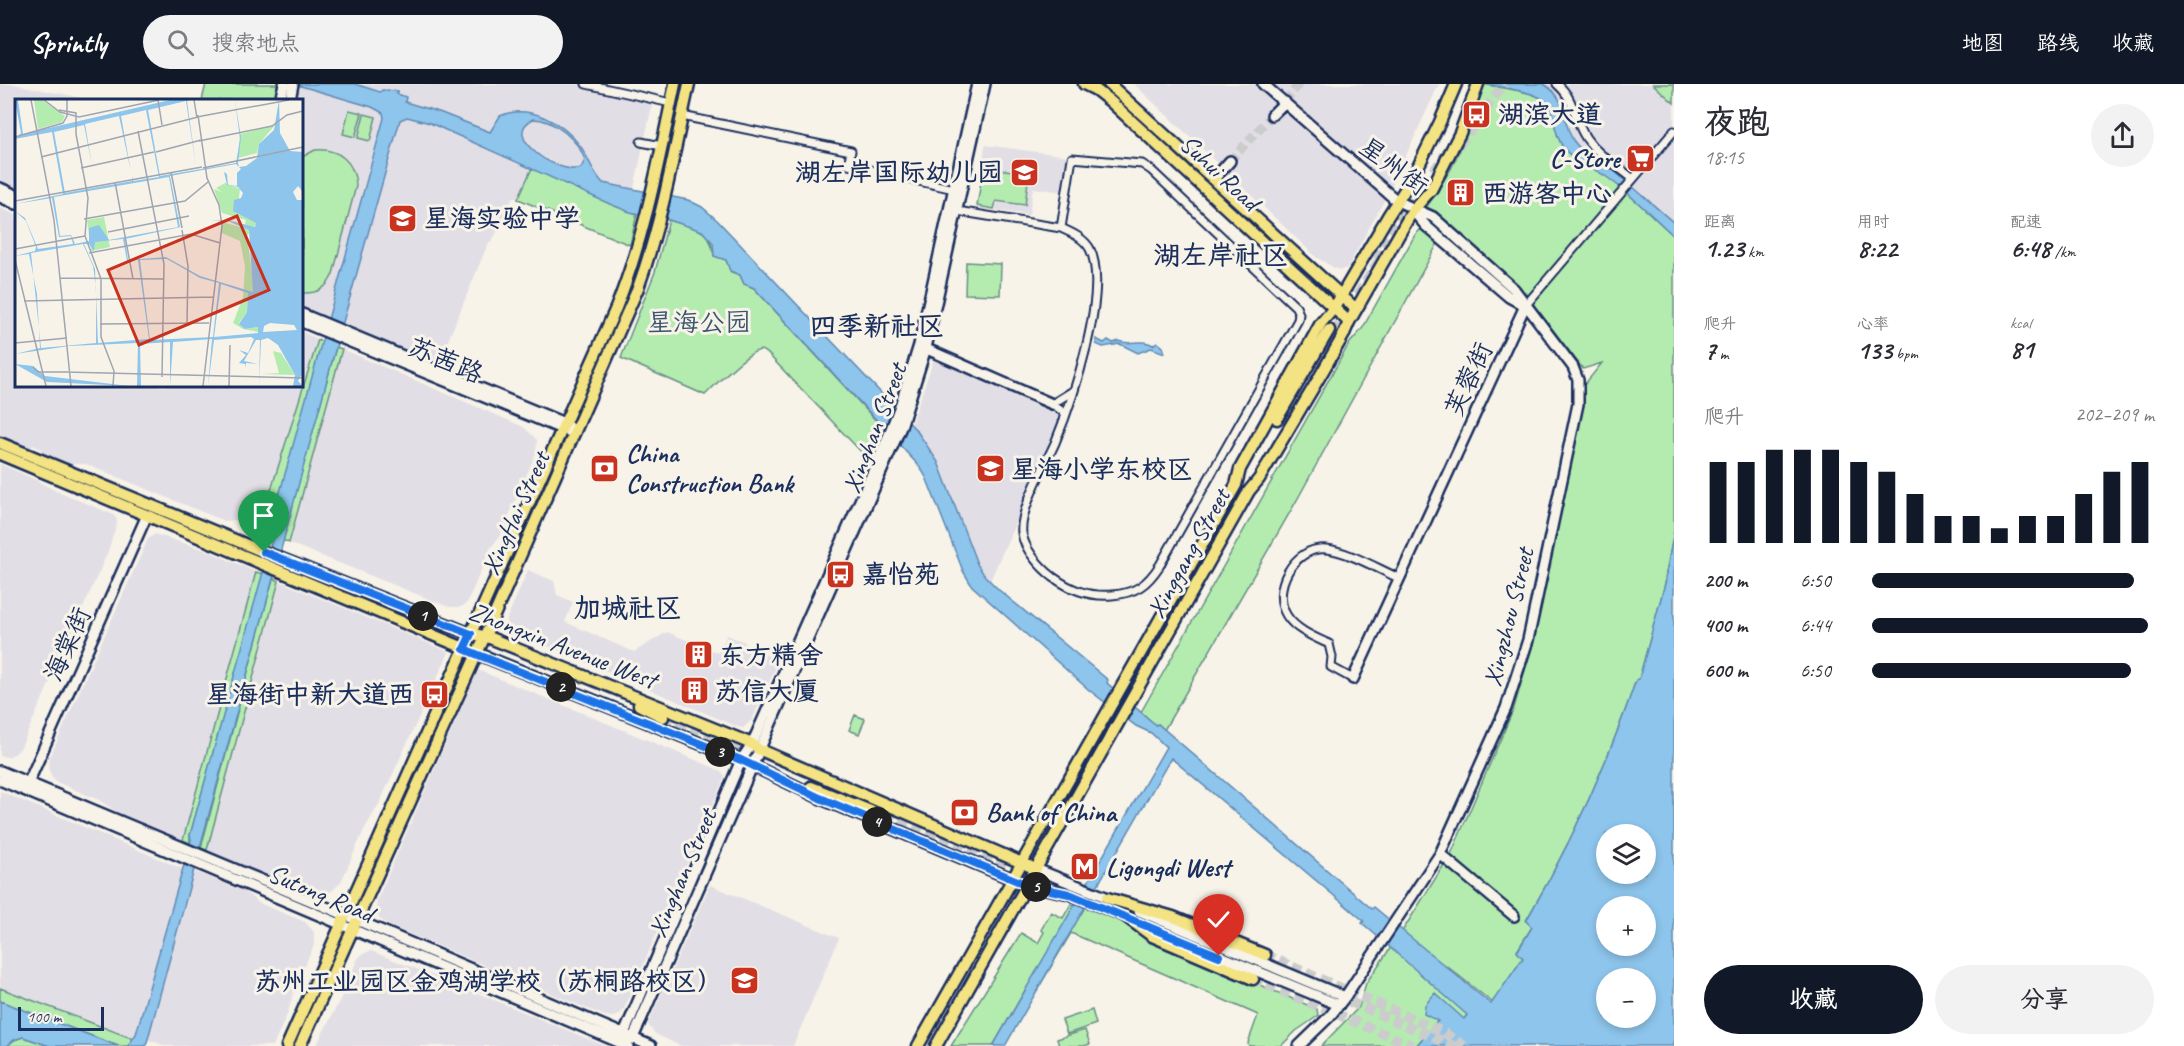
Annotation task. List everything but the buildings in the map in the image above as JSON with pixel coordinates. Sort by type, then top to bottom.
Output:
[{"type":"main road","name":"XingHai Street","points":[[287,1046],[616,308],[630,273],[645,224],[675,84]]},
{"type":"main road","name":"XingHai Street","points":[[300,1046],[485,636],[638,288],[667,184],[689,84]]},
{"type":"main road","name":"Suhui Road","points":[[1109,84],[1356,309]]},
{"type":"main road","name":"Xinggang Street","points":[[918,1046],[1236,485],[1240,469],[1304,352],[1321,323],[1334,308],[1419,166],[1456,84]]},
{"type":"main road","name":"Suhui Road","points":[[1088,85],[1110,101],[1349,322]]},
{"type":"main road","name":"Xinggang Street","points":[[936,1046],[1248,491],[1259,479],[1316,383],[1413,210],[1431,190],[1461,133],[1478,85]]},
{"type":"main road","points":[[1236,485],[1249,468],[1332,332],[1255,471],[1248,491]]},
{"type":"main road","name":"Zhongxin Avenue West","points":[[0,443],[262,558],[282,572],[476,654],[746,763],[820,798],[1027,885]]},
{"type":"main road","name":"Zhongxin Avenue West","points":[[0,454],[147,515],[262,558],[285,561],[565,668],[755,747],[1036,869]]},
{"type":"main road","points":[[565,668],[663,717]]},
{"type":"main road","points":[[746,763],[885,817]]},
{"type":"main road","points":[[1102,896],[1173,917],[1265,955]]},
{"type":"main road","points":[[1125,916],[1152,936],[1253,979]]},
{"type":"street","points":[[585,84],[671,103]]},
{"type":"street","name":"Xinghan Street","points":[[922,347],[977,84]]},
{"type":"street","name":"Xinghan Street","points":[[627,1041],[746,763],[904,408],[957,212],[985,84]]},
{"type":"street","name":"星州街","points":[[1263,84],[1397,201],[1413,210]]},
{"type":"street","points":[[1557,84],[1570,99],[1586,138],[1598,153],[1632,180]]},
{"type":"street","points":[[281,99],[288,85]]},
{"type":"street","points":[[1272,115],[1284,102]]},
{"type":"street","points":[[682,116],[851,151],[848,165],[954,189]]},
{"type":"street","name":"芙蓉街","points":[[1353,679],[1525,306],[1674,131]]},
{"type":"street","points":[[641,142],[662,146]]},
{"type":"street","points":[[957,212],[1061,228],[1076,235],[1089,247],[1095,279],[1089,338],[1066,414],[1026,508],[1022,535],[1041,567],[1050,575],[1076,591],[1091,596],[1102,596],[1130,591],[1149,581],[1298,320],[1299,314],[1296,307],[1142,164],[1072,158],[1061,228]]},
{"type":"street","points":[[1214,179],[1230,161]]},
{"type":"street","points":[[0,188],[15,195]]},
{"type":"street","points":[[0,197],[15,204]]},
{"type":"street","name":"Xingzhou Street","points":[[1299,1046],[1342,1001],[1440,854],[1506,708],[1528,640],[1578,404],[1578,380],[1573,367],[1537,318],[1525,306],[1509,297],[1467,262],[1426,226],[1413,210]]},
{"type":"street","points":[[303,315],[320,326]]},
{"type":"street","points":[[303,322],[348,337],[575,432]]},
{"type":"street","points":[[922,347],[1052,404],[1066,414]]},
{"type":"street","points":[[1052,404],[1073,391]]},
{"type":"street","name":"海棠街","points":[[26,787],[147,515]]},
{"type":"street","points":[[1353,679],[1331,667],[1332,657],[1329,644],[1304,632],[1287,617],[1281,604],[1281,588],[1286,575],[1297,560],[1310,551],[1324,549],[1339,552],[1399,578]]},
{"type":"street","name":"Sutong Road","points":[[0,771],[26,787]]},
{"type":"street","name":"Sutong Road","points":[[0,780],[26,787],[627,1041],[651,1046]]},
{"type":"street","points":[[1440,854],[1514,916]]},
{"type":"street","name":"Zhongxin Avenue West","points":[[1036,869],[1342,1001]]},
{"type":"street","name":"Zhongxin Avenue West","points":[[1027,885],[1069,894],[1342,1001]]},
{"type":"shaded area","points":[[0,84],[13,84],[87,99],[15,99],[15,188],[0,181]]},
{"type":"shaded area","points":[[355,84],[579,84],[653,101],[634,188],[603,183],[581,147],[564,131],[543,117],[495,122],[490,132],[439,112],[404,102],[397,92],[380,92]]},
{"type":"shaded area","points":[[1134,84],[1439,84],[1391,188],[1347,268],[1341,270],[1316,257]]},
{"type":"shaded area","points":[[1544,84],[1653,84],[1674,103],[1674,223],[1612,169],[1577,146],[1569,131],[1561,102]]},
{"type":"shaded area","name":"星海实验中学","points":[[298,85],[430,123],[532,168],[518,199],[513,197],[495,236],[487,246],[438,365],[303,308],[303,99],[295,99]]},
{"type":"shaded area","points":[[533,119],[552,124],[572,140],[585,158],[581,168],[571,170],[532,151],[523,132],[527,123]]},
{"type":"shaded area","name":"湖左岸国际幼儿园","points":[[985,145],[1069,156],[1064,192],[1033,188],[1029,215],[977,208]]},
{"type":"shaded area","points":[[0,208],[15,215],[15,387],[303,387],[303,332],[318,339],[259,528],[247,519],[224,521],[86,464],[68,464],[42,454],[41,449],[33,445],[29,452],[0,440]]},
{"type":"shaded area","points":[[342,349],[524,427],[537,440],[536,453],[501,534],[490,549],[467,603],[461,607],[449,607],[289,543]]},
{"type":"shaded area","name":"星海小学东校区","points":[[936,353],[1065,410],[990,581],[977,564],[938,462],[911,425]]},
{"type":"shaded area","points":[[0,464],[56,491],[112,514],[117,523],[107,554],[21,747],[8,757],[0,756]]},
{"type":"shaded area","points":[[155,534],[208,551],[256,572],[183,840],[117,812],[99,800],[59,783],[53,779],[48,768],[50,757],[148,539]]},
{"type":"shaded area","points":[[528,570],[554,581],[557,595],[573,602],[565,622],[634,652],[667,632],[718,653],[727,635],[745,642],[744,646],[779,660],[752,720],[743,728],[738,727],[512,631],[507,626],[507,618]]},
{"type":"shaded area","points":[[279,581],[449,652],[341,882],[331,892],[321,892],[291,880],[266,875],[207,850]]},
{"type":"shaded area","points":[[478,670],[710,766],[721,771],[725,776],[624,1009],[613,1017],[605,1016],[388,925],[380,919],[376,912],[377,900]]},
{"type":"shaded area","points":[[0,791],[183,869],[134,1039],[0,988]]},
{"type":"shaded area","points":[[194,871],[245,892],[259,903],[305,922],[314,932],[314,945],[273,1046],[166,1046],[147,1039]]},
{"type":"shaded area","name":"苏州工业园区金鸡湖学校（苏桐路校区）","points":[[710,885],[839,938],[793,1046],[681,1046],[657,1035],[648,1024]]},
{"type":"shaded area","points":[[371,951],[605,1046],[316,1046],[340,1000],[357,960],[362,954]]},
{"type":"green space","points":[[206,84],[280,84],[276,99],[202,99]]},
{"type":"green space","points":[[1484,84],[1525,92],[1545,101],[1549,105],[1559,139],[1566,151],[1609,178],[1674,236],[1674,531],[1666,580],[1639,679],[1636,680],[1613,743],[1587,804],[1526,921],[1532,927],[1517,951],[1523,958],[1493,1003],[1448,967],[1467,1015],[1464,1019],[1438,1020],[1416,1046],[1321,1046],[1359,1007],[1366,983],[1403,930],[1452,852],[1514,708],[1535,636],[1584,385],[1602,363],[1583,369],[1531,301],[1426,208],[1459,152]]},
{"type":"green space","points":[[1653,84],[1674,84],[1674,103]]},
{"type":"green space","points":[[349,110],[362,113],[355,137],[343,134]]},
{"type":"green space","points":[[364,114],[376,117],[370,141],[358,138]]},
{"type":"green space","points":[[315,150],[338,154],[353,170],[356,186],[331,279],[317,291],[303,293],[303,156]]},
{"type":"green space","points":[[532,168],[637,214],[630,245],[518,199]]},
{"type":"green space","points":[[989,168],[1029,173],[1025,205],[996,201],[994,209],[977,206],[982,176],[988,176]]},
{"type":"green space","name":"星海公园","points":[[669,220],[694,227],[705,234],[712,246],[714,256],[726,260],[731,272],[740,275],[744,284],[754,288],[881,426],[867,458],[762,350],[745,358],[705,395],[621,358],[655,272]]},
{"type":"green space","points":[[1420,230],[1438,243],[1297,500],[1164,730],[1158,724],[1156,726],[1141,712],[1349,344],[1362,329]]},
{"type":"green space","points":[[966,262],[1001,264],[1000,295],[965,294]]},
{"type":"green space","points":[[318,340],[323,342],[269,534],[259,528]]},
{"type":"green space","points":[[336,347],[342,349],[289,543],[283,540]]},
{"type":"green space","points":[[256,572],[263,574],[190,835],[190,843],[183,840]]},
{"type":"green space","points":[[273,578],[279,581],[207,850],[201,848]]},
{"type":"green space","points":[[855,715],[865,719],[859,734],[849,730]]},
{"type":"green space","points":[[1071,904],[1110,913],[1140,935],[1317,1009],[1318,1016],[1296,1031],[1281,1046],[1249,1046],[1258,1015],[1071,933],[1033,997],[1024,992],[993,1046],[951,1046],[1021,933],[1038,943],[1044,932],[1041,930],[1051,912],[1063,918]]},
{"type":"green space","points":[[0,988],[134,1039],[128,1046],[118,1046],[0,1001]]},
{"type":"green space","points":[[1092,1010],[1096,1024],[1067,1034],[1062,1020]]},
{"type":"green space","points":[[1085,1030],[1090,1044],[1059,1046],[1057,1039]]},
{"type":"green space","points":[[23,1037],[50,1046],[7,1046]]},
{"type":"water","points":[[294,84],[355,84],[380,92],[382,90],[398,91],[397,94],[406,97],[405,102],[439,112],[490,132],[500,116],[522,112],[534,114],[556,123],[574,138],[603,183],[688,200],[702,207],[718,221],[917,431],[938,462],[977,564],[985,576],[1372,909],[1374,907],[1491,1004],[1523,958],[1517,952],[1532,927],[1526,921],[1587,804],[1636,680],[1639,679],[1666,580],[1674,531],[1674,1046],[1416,1046],[1438,1021],[1424,1014],[1425,1005],[1435,993],[1464,1019],[1467,1015],[1362,923],[1364,921],[1171,758],[1005,1046],[993,1046],[1166,747],[1151,733],[1136,726],[1089,690],[972,586],[963,571],[920,467],[754,288],[744,284],[740,275],[730,271],[726,260],[714,256],[713,243],[702,231],[669,220],[630,212],[430,123],[407,117],[400,120],[336,347],[146,1046],[128,1046],[136,1034],[191,840],[190,835],[273,536],[269,534],[270,528],[384,118],[383,113],[372,107]],"holes":[[[533,119],[549,123],[565,132],[582,153],[585,160],[581,168],[572,169],[548,161],[528,145],[523,135],[524,127]]]},
{"type":"water","points":[[1483,84],[1544,84],[1552,90],[1561,103],[1569,132],[1577,145],[1605,164],[1674,223],[1674,236],[1617,185],[1566,151],[1559,139],[1551,111],[1545,101],[1525,92]]},
{"type":"water","points":[[1096,339],[1104,343],[1108,340],[1113,343],[1119,341],[1144,342],[1153,345],[1157,342],[1163,347],[1165,353],[1151,348],[1138,353],[1120,344],[1103,347],[1096,344]]},
{"type":"water","points":[[0,1001],[118,1046],[50,1046],[23,1037],[7,1046],[0,1046]]},
{"type":"tunnel","points":[[1285,102],[1299,84]]},
{"type":"tunnel","points":[[1450,158],[1504,84]]},
{"type":"tunnel","points":[[1230,161],[1272,115]]},
{"type":"tunnel","points":[[1373,257],[1445,155]]},
{"type":"tunnel","points":[[1334,333],[1383,254]]},
{"type":"tunnel","points":[[663,717],[757,753]]},
{"type":"tunnel","points":[[885,817],[1072,892]]},
{"type":"tunnel","points":[[1114,904],[1147,917]]},
{"type":"tunnel","points":[[1265,955],[1443,1032],[1464,1046]]},
{"type":"tunnel","points":[[1253,979],[1413,1046]]},
{"type":"tunnel","points":[[1336,996],[1454,1046]]},
{"type":"place","name":"湖滨大道","points":[[1477,114]]},
{"type":"place","name":"C-Store","points":[[1641,158]]},
{"type":"place","name":"湖左岸国际幼儿园","points":[[1024,172]]},
{"type":"place","name":"西游客中心","points":[[1461,193]]},
{"type":"place","name":"星海实验中学","points":[[403,218]]},
{"type":"place","name":"China Construction Bank","points":[[605,468]]},
{"type":"place","name":"星海小学东校区","points":[[990,469]]},
{"type":"place","name":"嘉怡苑","points":[[841,574]]},
{"type":"place","name":"东方精舍","points":[[698,655]]},
{"type":"place","name":"苏信大厦","points":[[694,691]]},
{"type":"place","name":"星海街中新大道西","points":[[435,694]]},
{"type":"place","name":"Bank of China","points":[[965,812]]},
{"type":"place","name":"Ligongdi West","points":[[1085,867]]},
{"type":"place","name":"苏州工业园区金鸡湖学校（苏桐路校区）","points":[[744,981]]},
{"type":"district","name":"湖左岸社区","points":[[1221,255]]},
{"type":"district","name":"四季新社区","points":[[877,326]]},
{"type":"district","name":"加城社区","points":[[628,608]]},
{"type":"route","points":[[264,552],[471,634],[464,649],[741,760],[820,798],[1027,885],[1069,894],[1219,956]]}]
